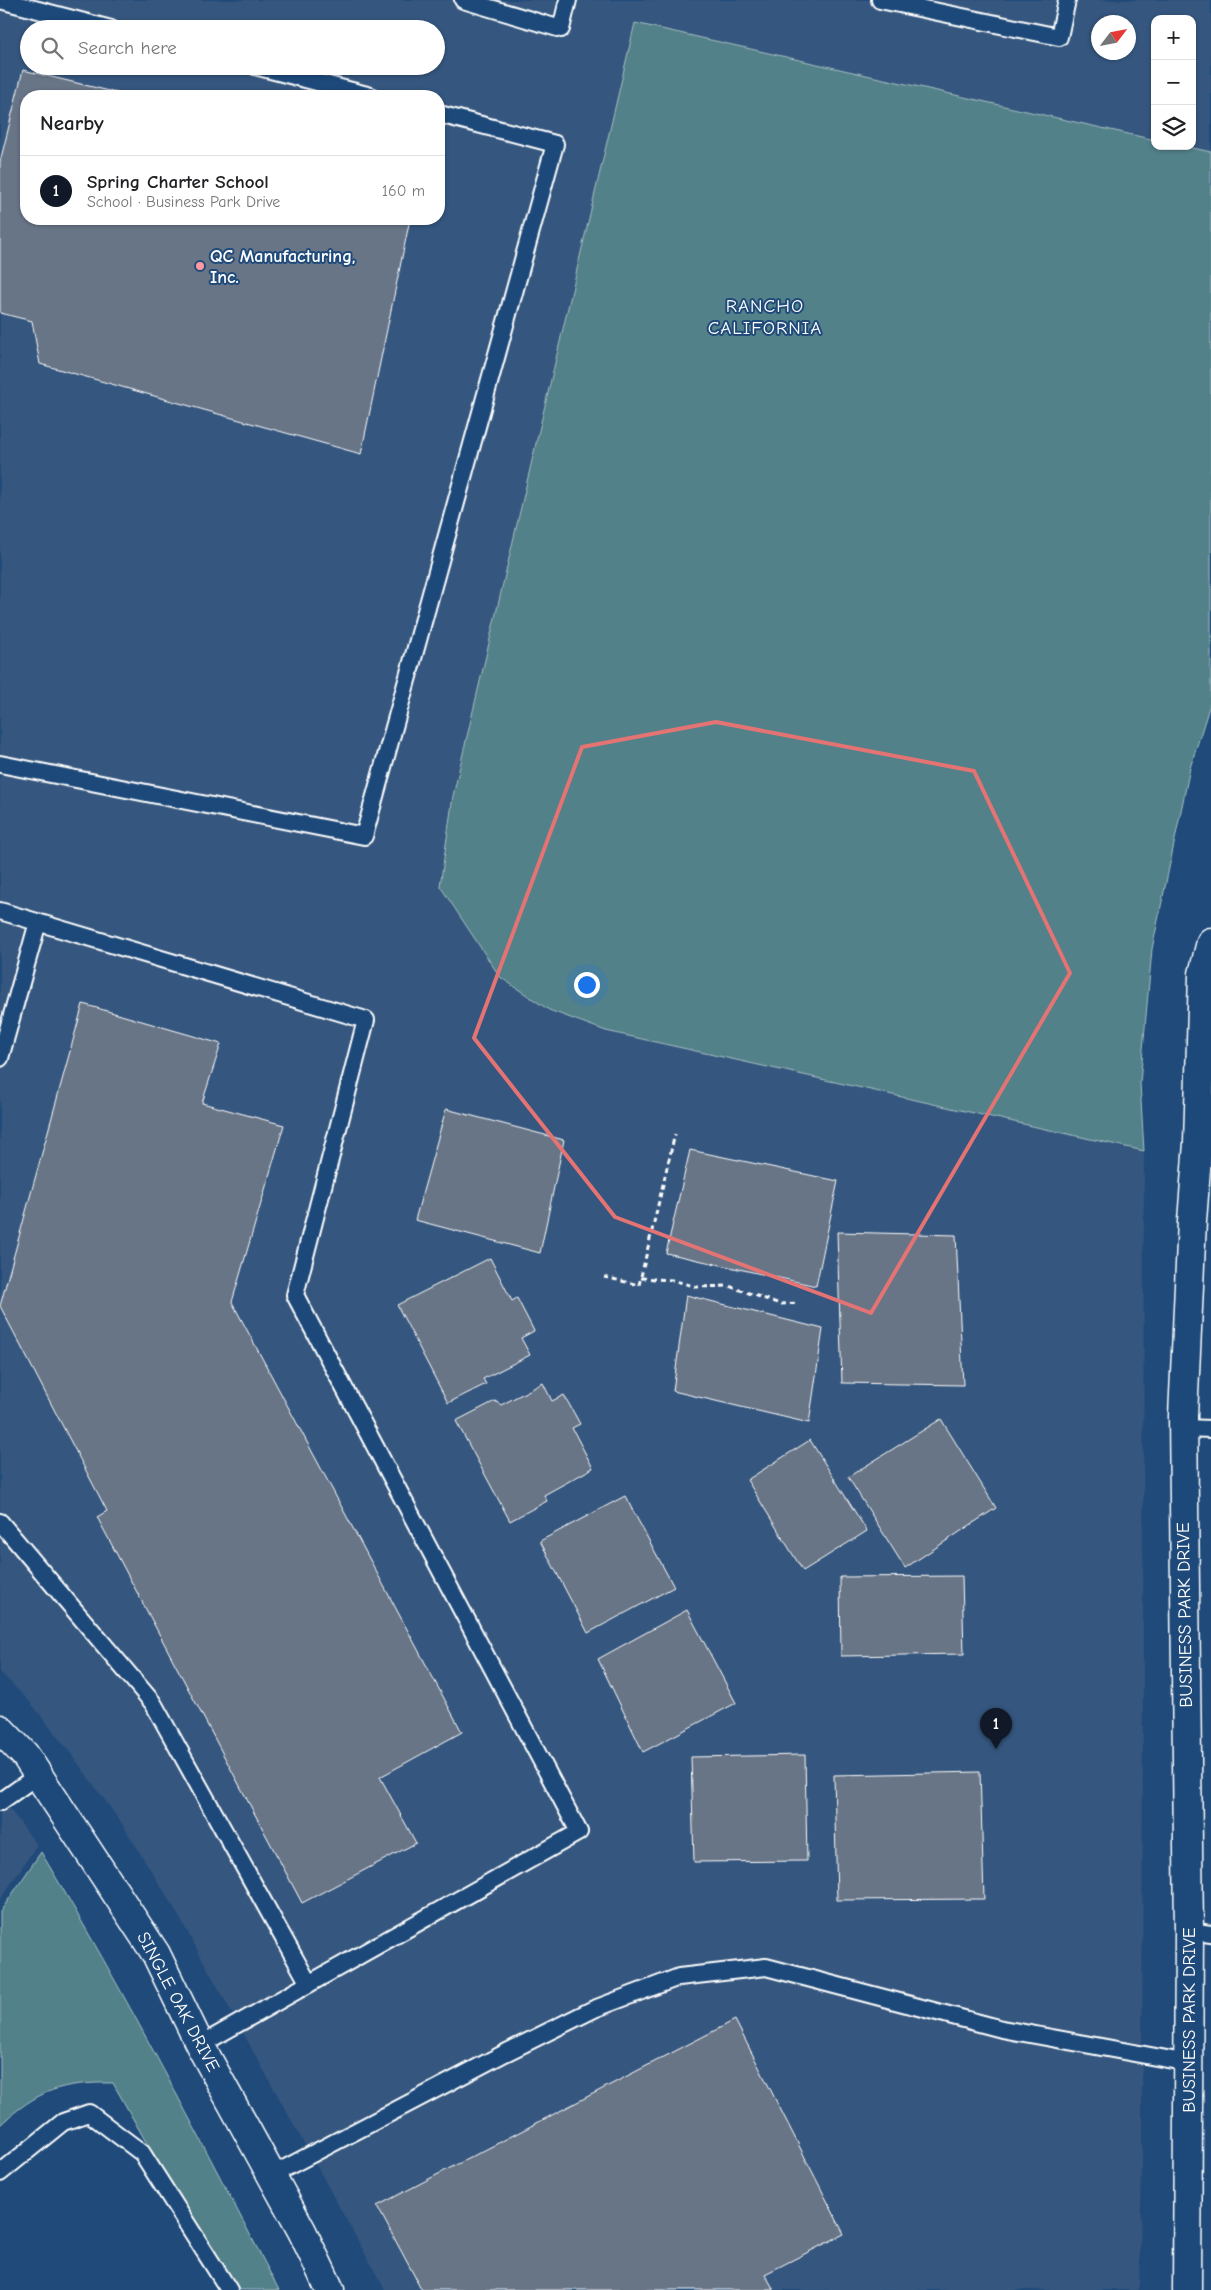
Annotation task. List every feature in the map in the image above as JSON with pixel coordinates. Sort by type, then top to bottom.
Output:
[{"type":"street","name":"BUSINESS PARK DRIVE","points":[[1187,2290],[1189,2063],[1200,1933],[1184,1428],[1192,1221],[1204,1143],[1203,974],[1211,942]]},
{"type":"street","name":"SINGLE OAK DRIVE","points":[[0,1729],[25,1755],[156,1954],[200,2045],[302,2231],[330,2290]]},
{"type":"lane","points":[[0,0],[77,20]]},
{"type":"lane","points":[[463,0],[561,29],[568,0]]},
{"type":"lane","points":[[880,0],[1059,37],[1067,0]]},
{"type":"lane","points":[[290,75],[348,90]]},
{"type":"lane","points":[[0,764],[364,836],[555,144],[445,116]]},
{"type":"lane","points":[[0,911],[366,1020],[295,1294],[579,1832],[200,2045]]},
{"type":"lane","points":[[0,1058],[38,922]]},
{"type":"lane","points":[[1184,1428],[1211,1429]]},
{"type":"lane","points":[[0,1522],[153,1702],[309,1984]]},
{"type":"lane","points":[[0,1802],[38,1775]]},
{"type":"lane","points":[[272,2175],[505,2053],[594,2009],[678,1977],[766,1967],[1009,2031],[1189,2063]]},
{"type":"lane","points":[[0,2173],[63,2122],[89,2113],[142,2153],[229,2290]]},
{"type":"path","points":[[604,1277],[640,1285],[675,1134]]},
{"type":"path","points":[[641,1278],[672,1280],[697,1287],[729,1286],[780,1304],[798,1303]]},
{"type":"highlighted area","points":[[716,722],[974,771],[1070,973],[871,1313],[615,1217],[474,1038],[582,747]]},
{"type":"shaded area","points":[[0,0],[1211,0],[1211,152],[1196,149],[1196,15],[1151,15],[1151,139],[635,23],[453,796],[440,886],[500,977],[549,1010],[606,1031],[1144,1151],[1142,2171],[1139,2290],[385,2290],[173,1906],[122,1824],[75,1759],[30,1702],[0,1672]]},
{"type":"shaded area","points":[[0,1796],[37,1845],[0,1900]]},
{"type":"green space","points":[[635,23],[1151,139],[1151,150],[1196,149],[1211,152],[1211,701],[1190,768],[1152,949],[1140,1083],[1144,1151],[606,1031],[549,1010],[500,977],[440,886],[453,796]]},
{"type":"green space","points":[[41,1852],[134,2015],[279,2290],[229,2290],[113,2083],[79,2084],[52,2090],[27,2104],[0,2125],[0,1912]]},
{"type":"building","name":"QC Manufacturing, Inc.","points":[[22,75],[44,75],[105,90],[20,90],[20,225],[409,225],[361,454],[40,364],[32,321],[0,313],[0,162]]},
{"type":"building","points":[[83,1004],[221,1044],[202,1103],[284,1125],[232,1302],[462,1732],[380,1777],[416,1843],[302,1903],[97,1517],[107,1511],[0,1306]]},
{"type":"building","points":[[446,1109],[564,1140],[540,1253],[415,1220]]},
{"type":"building","points":[[690,1150],[838,1181],[816,1286],[666,1253]]},
{"type":"building","points":[[837,1232],[956,1235],[963,1385],[842,1383]]},
{"type":"building","points":[[490,1258],[512,1301],[517,1298],[534,1331],[521,1338],[530,1355],[483,1379],[486,1384],[448,1403],[397,1305]]},
{"type":"building","points":[[686,1295],[823,1329],[809,1423],[673,1391]]},
{"type":"building","points":[[543,1383],[552,1401],[564,1395],[580,1424],[572,1428],[593,1468],[544,1495],[547,1501],[510,1521],[456,1421],[495,1401],[501,1405]]},
{"type":"building","points":[[941,1419],[996,1508],[905,1568],[848,1477]]},
{"type":"building","points":[[810,1440],[867,1531],[803,1571],[747,1480]]},
{"type":"building","points":[[625,1496],[674,1587],[588,1633],[540,1541]]},
{"type":"building","points":[[962,1576],[964,1654],[841,1656],[840,1577]]},
{"type":"building","points":[[687,1610],[736,1703],[643,1752],[598,1659]]},
{"type":"building","points":[[805,1755],[807,1861],[694,1862],[691,1757]]},
{"type":"building","points":[[980,1772],[984,1899],[837,1900],[834,1775]]},
{"type":"building","points":[[735,2020],[844,2234],[765,2274],[774,2290],[422,2290],[377,2206]]},
{"type":"place","name":"QC Manufacturing, Inc.","points":[[200,266]]},
{"type":"place","name":"Spring Charter School","points":[[996,1749]]},
{"type":"district","name":"RANCHO CALIFORNIA","points":[[765,317]]}]
